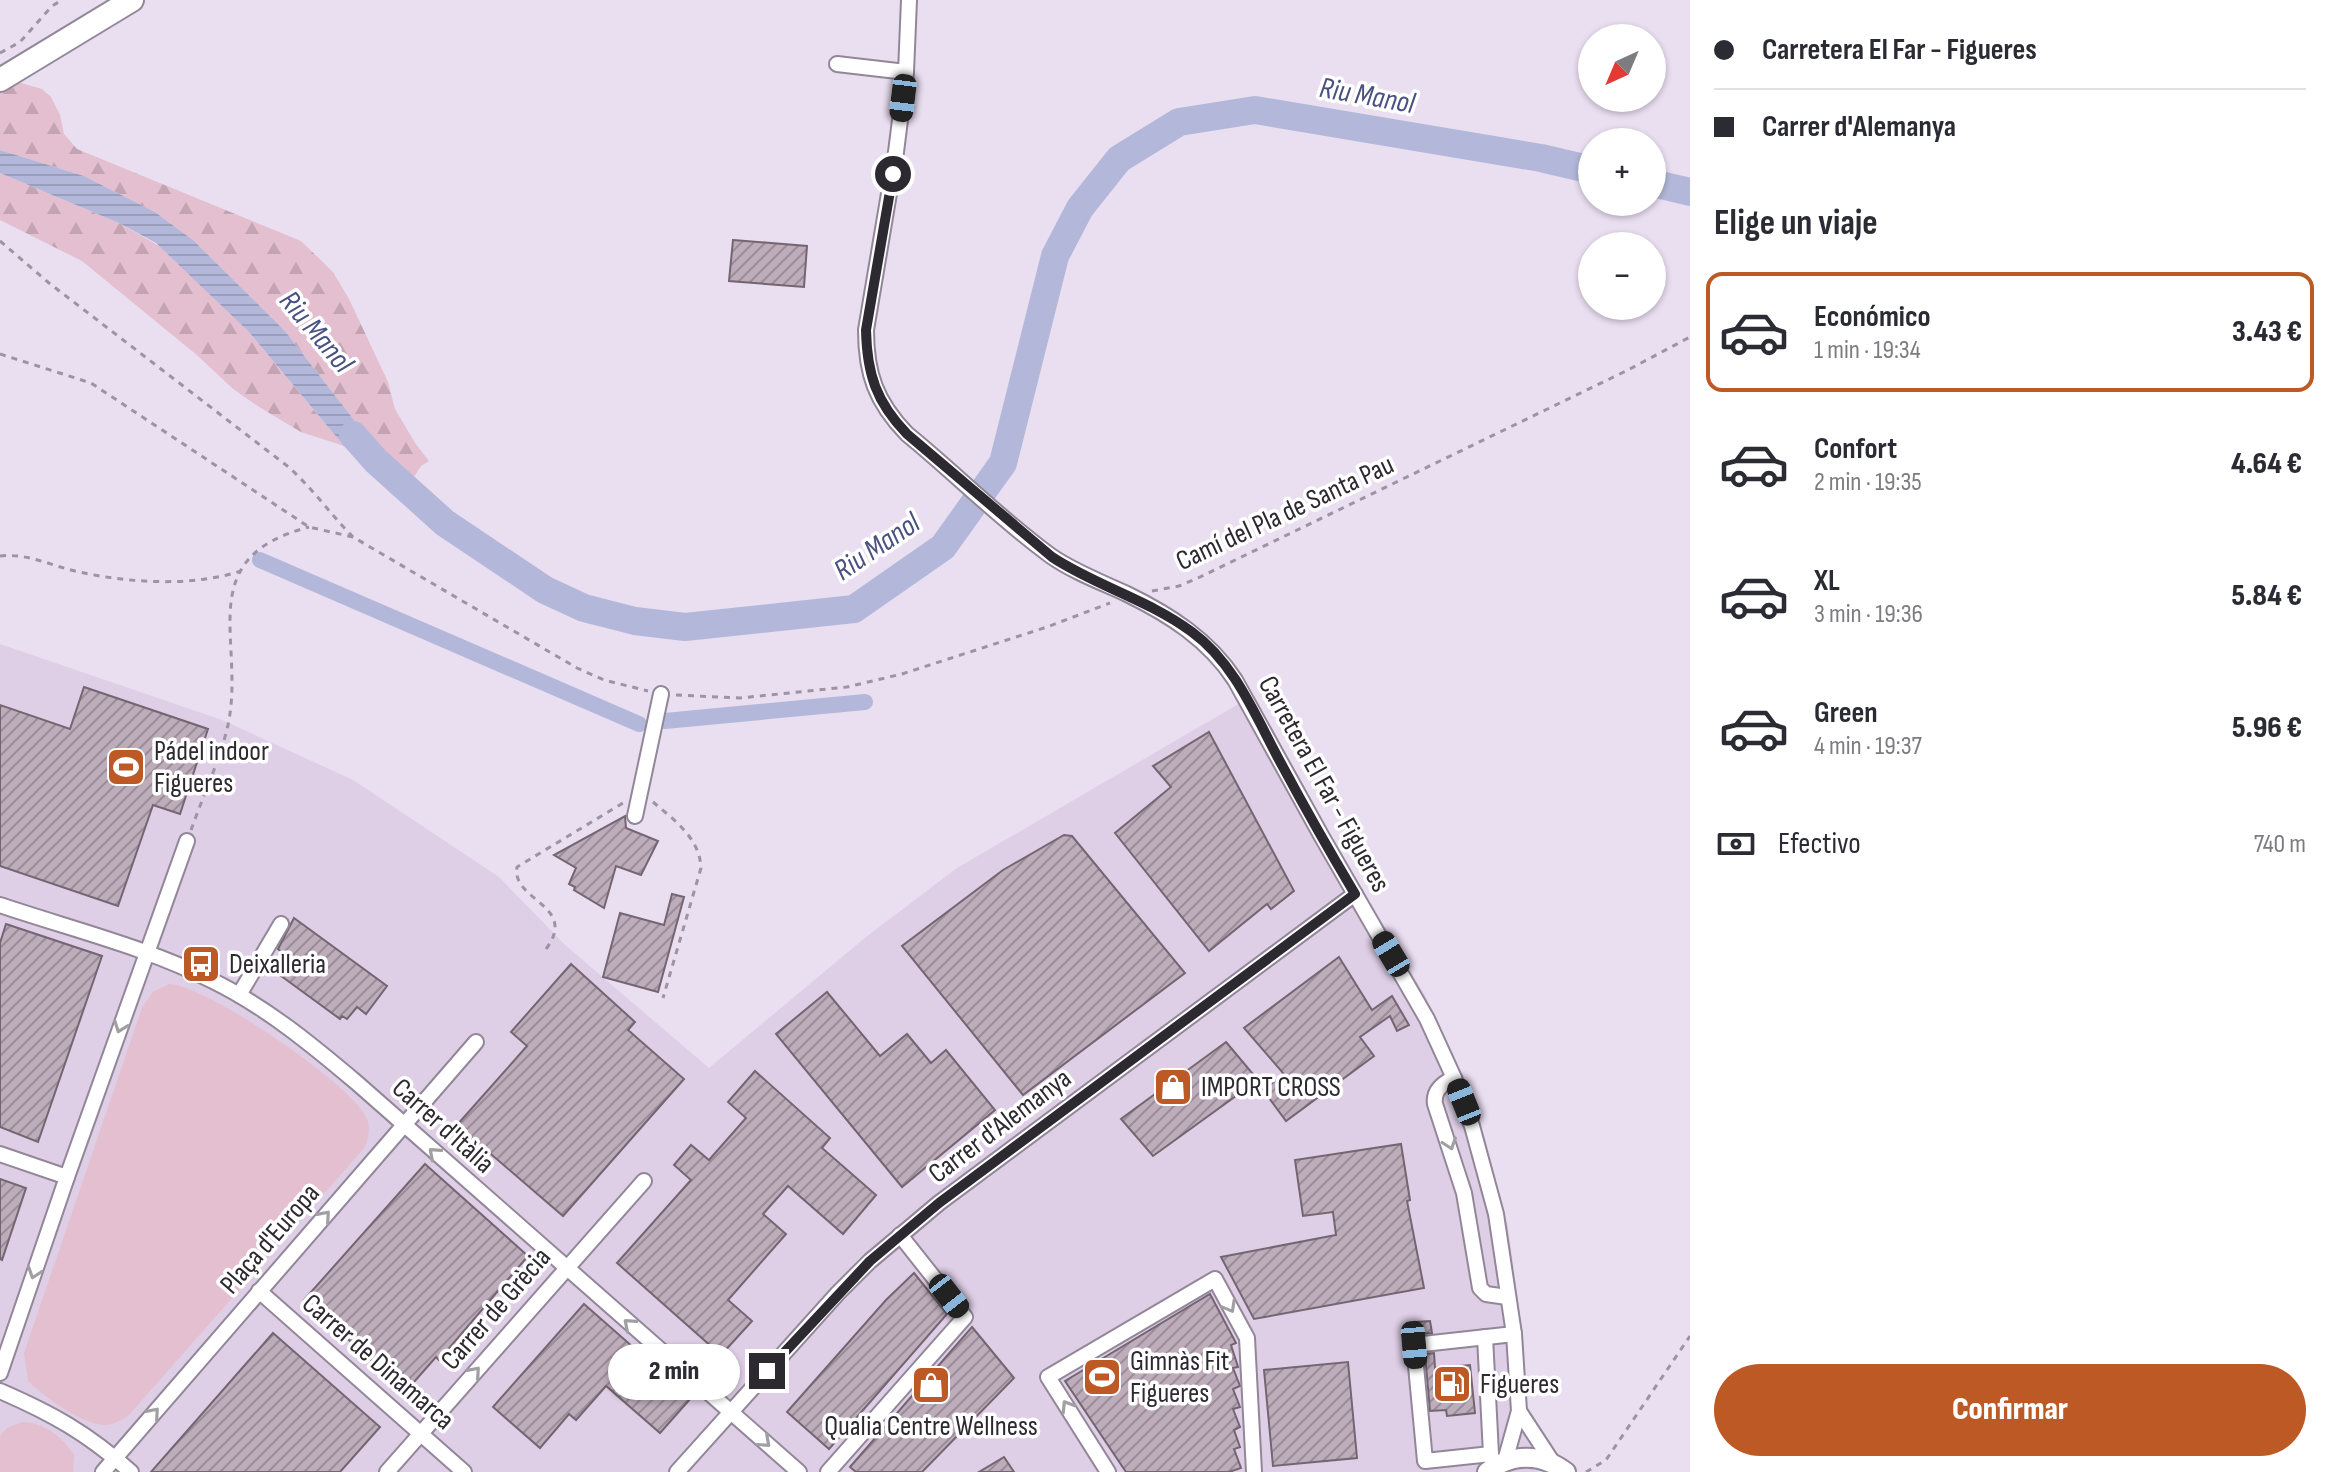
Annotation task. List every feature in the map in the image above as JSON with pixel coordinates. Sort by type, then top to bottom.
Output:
[{"type":"highway","points":[[0,80],[132,0]]},
{"type":"main road","points":[[1494,1463],[1529,1457],[1559,1468]]},
{"type":"street","name":"Carretera El Far - Figueres","points":[[909,0],[906,72],[866,341],[876,393],[890,416],[912,438],[1027,538],[1071,569],[1129,595],[1192,632],[1224,664],[1420,1006],[1454,1078],[1472,1126],[1489,1182],[1514,1334],[1519,1411],[1494,1463]]},
{"type":"street","points":[[837,64],[906,72]]},
{"type":"street","points":[[635,816],[661,694]]},
{"type":"street","points":[[0,1373],[187,841]]},
{"type":"street","name":"Carrer d'Alemanya","points":[[677,1472],[838,1293],[900,1235],[1355,894]]},
{"type":"street","name":"Carrer d'Itàlia","points":[[0,905],[180,966],[239,995],[298,1035],[357,1083],[799,1472]]},
{"type":"street","points":[[239,995],[281,924]]},
{"type":"street","name":"Plaça d'Europa","points":[[103,1472],[476,1042]]},
{"type":"street","points":[[1454,1078],[1438,1089],[1435,1104],[1464,1193],[1480,1288],[1486,1294],[1507,1297]]},
{"type":"street","points":[[0,1154],[67,1177]]},
{"type":"street","name":"Carrer de Grècia","points":[[387,1472],[644,1181]]},
{"type":"street","points":[[828,1472],[965,1317],[900,1235]]},
{"type":"street","points":[[1108,1472],[1048,1377],[1215,1279],[1247,1338],[1254,1472]]},
{"type":"street","name":"Carrer de Dinamarca","points":[[259,1291],[464,1472]]},
{"type":"street","points":[[1485,1337],[1494,1463],[1425,1461],[1414,1345],[1485,1337],[1514,1334]]},
{"type":"street","points":[[0,1391],[59,1418],[131,1472]]},
{"type":"street","name":"Carretera El Far - Figueres","points":[[1519,1411],[1559,1468]]},
{"type":"path","points":[[0,53],[20,42],[52,6],[62,0]]},
{"type":"path","points":[[0,241],[49,283],[286,465],[353,537]]},
{"type":"path","name":"Camí del Pla de Santa Pau","points":[[353,537],[565,662],[604,680],[661,694],[740,698],[847,687],[902,674],[1047,627],[1129,595],[1179,586],[1626,371],[1690,337]]},
{"type":"path","points":[[0,354],[91,383],[309,527],[353,537]]},
{"type":"path","points":[[187,841],[228,726],[232,690],[230,600],[241,571],[275,537],[309,527]]},
{"type":"path","points":[[0,556],[27,555],[79,572],[169,581],[213,578],[241,571]]},
{"type":"path","points":[[546,949],[555,936],[555,921],[520,883],[517,867],[641,792],[686,832],[701,858],[701,868],[663,998]]},
{"type":"path","points":[[1586,1472],[1606,1460],[1690,1336]]},
{"type":"shaded area","points":[[0,644],[222,720],[353,780],[499,877],[565,945],[709,1068],[866,937],[957,868],[1254,695],[1323,822],[1426,997],[1475,1101],[1508,1226],[1521,1324],[1527,1411],[1550,1445],[1537,1472],[0,1472]]},
{"type":"green space","points":[[0,77],[42,89],[51,97],[60,115],[64,134],[77,149],[301,241],[333,272],[388,382],[395,409],[429,461],[421,466],[412,480],[368,438],[285,331],[193,240],[155,212],[84,176],[0,150]]},
{"type":"green space","points":[[0,173],[121,224],[164,249],[249,332],[344,446],[301,432],[259,407],[232,388],[198,356],[82,261],[0,220]]},
{"type":"green space","points":[[169,984],[213,1000],[306,1060],[354,1102],[368,1121],[368,1136],[365,1147],[129,1415],[112,1424],[96,1424],[64,1409],[28,1381],[24,1353],[142,1008],[153,992]]},
{"type":"green space","points":[[22,1422],[45,1428],[64,1442],[74,1455],[73,1472],[0,1472],[0,1436],[7,1428]]},
{"type":"water","points":[[0,150],[84,176],[155,212],[193,240],[285,331],[368,438],[412,480],[344,446],[249,332],[156,243],[121,224],[0,173]]},
{"type":"building","points":[[733,240],[807,246],[804,287],[729,281]]},
{"type":"building","name":"Pádel indoor Figueres","points":[[84,687],[208,729],[180,814],[153,805],[118,906],[0,866],[0,705],[70,729]]},
{"type":"building","points":[[1209,732],[1294,891],[1271,909],[1267,904],[1209,951],[1115,833],[1171,787],[1153,766]]},
{"type":"building","points":[[625,816],[626,828],[658,841],[641,875],[616,866],[604,908],[574,890],[575,887],[569,884],[576,868],[554,855]]},
{"type":"building","points":[[1064,835],[1072,836],[1185,973],[1023,1095],[902,946],[1003,870]]},
{"type":"building","points":[[672,894],[684,897],[658,992],[603,977],[620,913],[664,925]]},
{"type":"building","points":[[294,918],[387,986],[366,1014],[357,1007],[347,1019],[342,1016],[340,1019],[277,973],[279,969],[276,967],[284,954],[278,949]]},
{"type":"building","points":[[6,924],[102,956],[38,1142],[0,1127],[0,943]]},
{"type":"building","points":[[1339,957],[1372,1010],[1392,996],[1409,1025],[1397,1031],[1390,1016],[1360,1037],[1374,1056],[1286,1121],[1263,1090],[1284,1074],[1244,1028]]},
{"type":"building","points":[[571,964],[635,1022],[628,1030],[684,1079],[563,1216],[457,1125],[527,1046],[511,1032]]},
{"type":"building","points":[[827,992],[880,1056],[907,1034],[931,1063],[946,1050],[995,1110],[902,1187],[776,1034]]},
{"type":"building","points":[[1226,1042],[1258,1080],[1153,1156],[1121,1119]]},
{"type":"building","points":[[755,1071],[830,1138],[822,1148],[876,1195],[843,1234],[788,1186],[763,1214],[786,1234],[728,1300],[752,1321],[721,1355],[617,1263],[691,1180],[674,1165],[691,1145],[709,1160],[746,1118],[728,1102]]},
{"type":"building","points":[[1401,1144],[1410,1200],[1407,1201],[1424,1288],[1254,1319],[1221,1257],[1336,1235],[1333,1212],[1303,1216],[1295,1160]]},
{"type":"building","points":[[425,1164],[528,1256],[439,1360],[436,1357],[406,1391],[304,1300]]},
{"type":"building","points":[[0,1179],[26,1188],[2,1260],[0,1259]]},
{"type":"building","points":[[914,1273],[947,1314],[829,1449],[787,1412],[886,1300]]},
{"type":"building","points":[[1210,1294],[1236,1343],[1231,1345],[1238,1367],[1233,1368],[1240,1386],[1233,1389],[1240,1407],[1233,1409],[1240,1427],[1234,1430],[1240,1447],[1234,1449],[1241,1468],[1229,1472],[1126,1472],[1065,1381]]},
{"type":"building","points":[[584,1304],[691,1398],[660,1433],[606,1386],[576,1420],[569,1414],[540,1448],[493,1407]]},
{"type":"building","points":[[1430,1321],[1432,1333],[1418,1334],[1417,1322]]},
{"type":"building","points":[[972,1327],[1014,1378],[922,1472],[856,1472],[850,1467]]},
{"type":"building","points":[[273,1333],[380,1427],[340,1472],[151,1472]]},
{"type":"building","points":[[1434,1353],[1435,1368],[1470,1365],[1475,1413],[1447,1416],[1446,1410],[1430,1411],[1425,1354]]},
{"type":"building","points":[[1348,1362],[1357,1458],[1273,1466],[1264,1370]]},
{"type":"building","points":[[1004,1457],[1014,1472],[979,1472]]},
{"type":"waterway","name":"Riu Manol","points":[[353,435],[376,461],[445,523],[545,590],[584,608],[635,621],[685,627],[854,609],[943,547],[1003,463],[1055,256],[1080,208],[1119,159],[1179,122],[1255,110],[1578,167]]},
{"type":"waterway","name":"Riu Manol","points":[[1666,186],[1690,192]]},
{"type":"waterway","points":[[260,560],[639,724]]},
{"type":"waterway","points":[[665,721],[865,702]]},
{"type":"place","name":"Pádel indoor Figueres","points":[[126,767]]},
{"type":"place","name":"Deixalleria","points":[[201,964]]},
{"type":"place","name":"IMPORT CROSS","points":[[1173,1087]]},
{"type":"place","name":"Gimnàs Fit Figueres","points":[[1102,1377]]},
{"type":"place","name":"Figueres","points":[[1452,1384]]},
{"type":"place","name":"Qualia Centre Wellness","points":[[931,1385]]},
{"type":"route","points":[[767,1371],[870,1261],[939,1203],[1355,894],[1235,680],[1209,647],[1170,618],[1052,557],[907,434],[890,416],[876,393],[866,352],[866,330],[893,174]]}]
